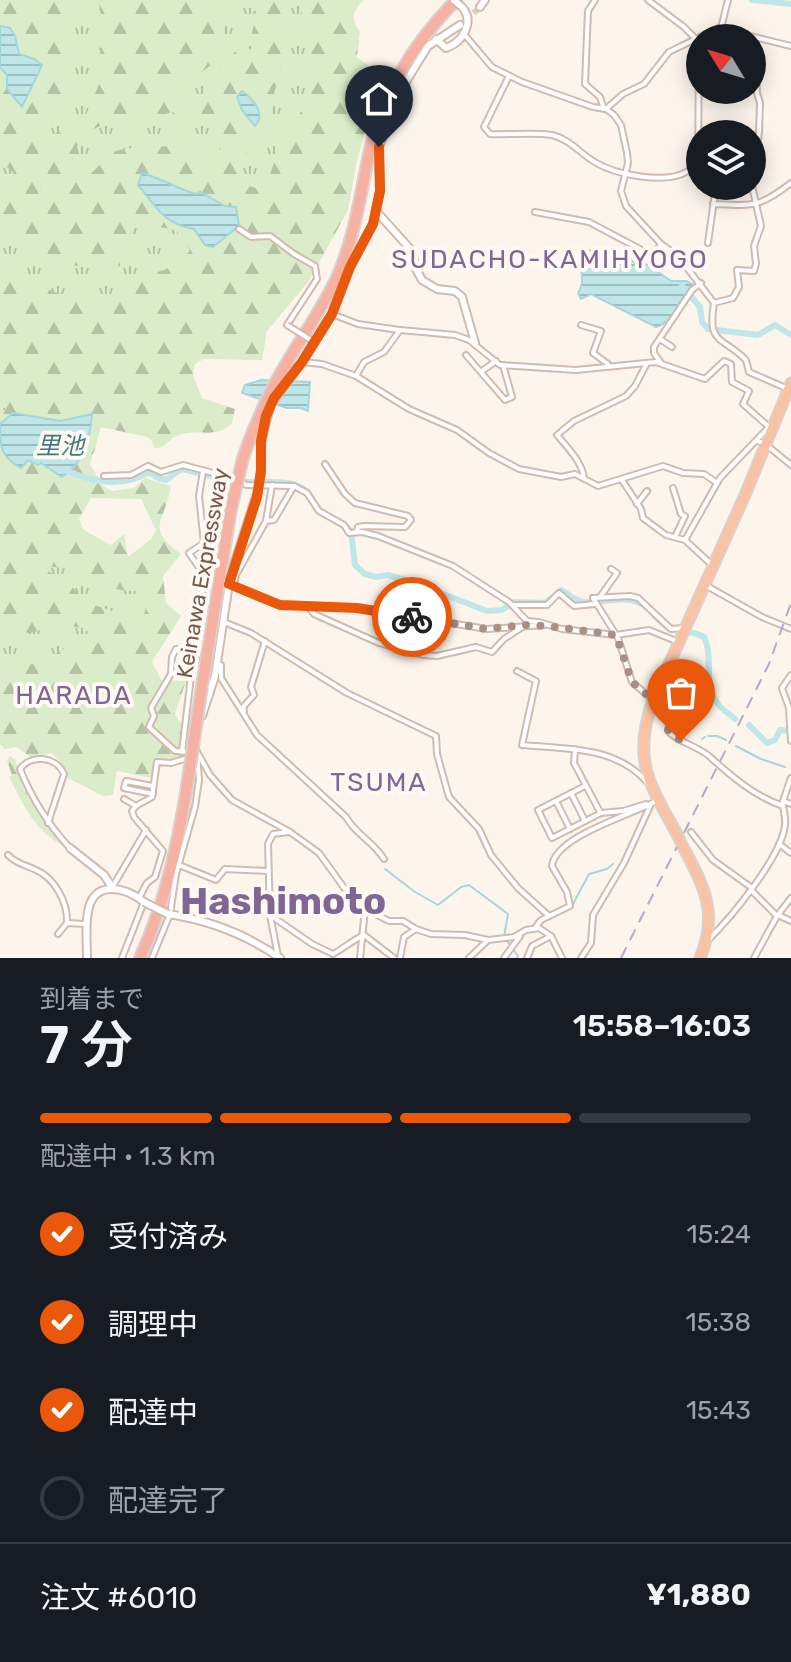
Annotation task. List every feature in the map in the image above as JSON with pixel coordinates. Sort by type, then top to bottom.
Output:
[{"type":"highway","name":"Keinawa Expressway","points":[[140,958],[171,871],[231,509],[243,458],[278,378],[323,305],[343,263],[375,132],[393,86],[416,46],[458,2]]},
{"type":"highway","points":[[700,958],[707,941],[709,909],[705,892],[681,842],[652,803],[642,748],[644,730],[653,700],[713,567],[762,443],[790,386]]},
{"type":"street","points":[[480,7],[485,0]]},
{"type":"street","points":[[595,0],[588,11],[585,84],[600,97],[605,109],[621,125],[627,153],[621,196],[626,206],[701,283],[714,303],[711,319],[719,341],[746,360],[749,372],[790,386]]},
{"type":"street","points":[[648,0],[686,30]]},
{"type":"street","points":[[436,39],[446,48],[455,44],[463,34],[469,19],[458,2]]},
{"type":"street","points":[[722,24],[728,2]]},
{"type":"street","points":[[152,958],[169,914],[198,792],[199,732],[217,663],[220,621],[228,584],[258,490],[266,408],[302,362],[332,314],[350,267],[369,233],[377,212],[380,191],[377,155],[388,117],[417,60],[436,39],[460,25]]},
{"type":"street","points":[[463,34],[478,47],[492,67],[509,76],[605,109]]},
{"type":"street","points":[[766,40],[791,46]]},
{"type":"street","points":[[605,109],[623,94],[644,84],[669,52],[686,43]]},
{"type":"street","points":[[509,76],[484,127],[490,134],[550,135],[569,142],[595,163],[624,173],[671,179],[686,172]]},
{"type":"street","points":[[714,303],[733,298],[739,287],[737,270],[750,272],[755,269],[754,246],[761,226],[752,176],[760,104]]},
{"type":"street","points":[[713,204],[756,205],[769,201],[791,183]]},
{"type":"street","points":[[708,243],[714,200]]},
{"type":"street","points":[[377,212],[412,251],[422,280],[437,289],[455,291],[462,297],[475,343]]},
{"type":"street","points":[[535,212],[589,222],[653,256],[661,244]]},
{"type":"street","points":[[239,229],[251,237],[270,236],[315,266],[317,279],[287,325],[314,342]]},
{"type":"street","points":[[662,364],[654,353],[654,347],[692,290],[701,283]]},
{"type":"street","points":[[332,314],[358,324],[455,335],[475,343],[503,365],[576,370],[656,362],[705,379],[724,361],[731,364],[732,382],[749,391],[743,404],[772,427]]},
{"type":"street","points":[[581,325],[601,331],[593,353],[610,366]]},
{"type":"street","points":[[356,376],[364,362],[384,352],[400,330]]},
{"type":"street","points":[[660,339],[672,347]]},
{"type":"street","points":[[466,355],[505,400],[512,397],[503,365]]},
{"type":"street","points":[[482,371],[496,361]]},
{"type":"street","points":[[302,362],[322,364],[356,376],[409,409],[457,430],[489,453],[519,469],[561,477],[575,474],[598,486],[663,466],[683,473],[704,474],[717,483]]},
{"type":"street","points":[[585,480],[583,471],[557,435],[574,421],[626,396],[646,365]]},
{"type":"street","points":[[685,540],[717,483],[762,443],[791,465]]},
{"type":"street","points":[[325,464],[345,494],[355,503],[410,518],[411,523],[405,527],[364,526],[354,532]]},
{"type":"street","points":[[104,476],[131,475],[148,466],[161,472],[183,465],[203,474],[241,482],[294,486],[307,493],[319,511],[354,532],[438,558],[511,604],[522,618],[548,626]]},
{"type":"street","points":[[184,649],[201,618],[208,577],[189,553],[204,543],[199,496],[203,474]]},
{"type":"street","points":[[622,480],[643,518],[656,529],[685,540],[713,567]]},
{"type":"street","points":[[228,584],[266,521],[272,485]]},
{"type":"street","points":[[266,521],[274,520],[294,486]]},
{"type":"street","points":[[673,488],[681,514],[685,516],[675,537]]},
{"type":"street","points":[[637,504],[647,491]]},
{"type":"street","points":[[596,601],[617,573],[611,569]]},
{"type":"street","points":[[228,584],[280,605],[357,608],[487,629],[526,625],[616,635],[649,630],[682,636]]},
{"type":"street","points":[[705,585],[762,617],[791,629]]},
{"type":"street","points":[[511,604],[547,605],[559,593],[574,606],[638,598],[682,636]]},
{"type":"street","points":[[596,601],[616,635],[632,682],[653,700],[663,699],[673,704],[668,730],[674,737],[709,756],[738,783],[783,804],[791,804]]},
{"type":"street","points":[[308,607],[314,614],[379,643],[428,656],[469,648],[492,652],[504,639],[526,625]]},
{"type":"street","points":[[220,621],[265,641],[347,693],[436,736],[437,754],[449,797],[479,829],[491,855],[526,897],[549,916]]},
{"type":"street","points":[[245,713],[243,707],[254,695],[251,687],[265,641]]},
{"type":"street","points":[[182,752],[195,659],[184,649],[176,649],[171,674],[151,708],[153,718],[149,727],[175,751],[199,755]]},
{"type":"street","points":[[209,661],[222,668],[221,678],[257,735],[346,817],[354,832],[373,843],[384,859]]},
{"type":"street","points":[[517,671],[536,681],[522,745],[575,749],[622,760],[637,770],[649,784]]},
{"type":"street","points":[[791,675],[782,688],[789,708],[791,741]]},
{"type":"street","points":[[186,728],[199,732]]},
{"type":"street","points":[[575,749],[574,763],[601,813]]},
{"type":"street","points":[[122,958],[147,883],[155,877],[163,851],[132,814],[136,806],[153,794],[157,762],[171,763],[199,755]]},
{"type":"street","points":[[199,755],[210,775],[232,800],[290,832],[319,853],[350,896],[365,909],[389,921],[403,921],[431,934],[465,935],[488,940],[539,928],[551,936],[562,958]]},
{"type":"street","points":[[48,823],[64,774],[54,761],[47,758],[26,762],[20,769],[29,792],[48,823],[70,848],[111,881],[112,887]]},
{"type":"street","points":[[707,941],[751,889],[779,844],[785,826],[783,804],[791,778]]},
{"type":"street","points":[[153,786],[126,781],[124,788],[153,794]]},
{"type":"street","points":[[585,786],[538,810],[552,838],[601,813],[652,803]]},
{"type":"street","points":[[571,793],[585,821]]},
{"type":"street","points":[[124,799],[136,806]]},
{"type":"street","points":[[556,801],[570,829]]},
{"type":"street","points":[[535,929],[541,920],[571,903],[552,866],[554,855],[576,839],[652,803]]},
{"type":"street","points":[[581,958],[591,943],[593,915],[624,863],[652,803]]},
{"type":"street","points":[[87,958],[87,914],[92,899],[112,887],[146,830]]},
{"type":"street","points":[[279,957],[270,915],[269,837],[290,832]]},
{"type":"street","points":[[691,832],[713,860],[751,889],[777,916],[791,921]]},
{"type":"street","points":[[779,844],[791,853]]},
{"type":"street","points":[[8,855],[13,861],[45,874],[53,884],[64,903],[67,923],[58,934]]},
{"type":"street","points":[[179,865],[216,880],[225,869],[268,871]]},
{"type":"street","points":[[112,887],[169,914],[210,923],[248,938],[279,957]]},
{"type":"street","points":[[754,958],[777,916],[791,898]]},
{"type":"street","points":[[360,958],[365,909]]},
{"type":"street","points":[[270,915],[333,956],[352,940],[364,935]]},
{"type":"street","points":[[67,923],[87,924]]},
{"type":"street","points":[[364,935],[397,958],[404,937],[416,929]]},
{"type":"street","points":[[504,958],[521,934]]},
{"type":"street","points":[[527,958],[532,946],[551,936]]},
{"type":"street","points":[[469,958],[488,940]]},
{"type":"green space","points":[[0,0],[328,0],[305,146],[106,356],[95,451],[62,496],[76,532],[158,599],[130,651],[0,681]]},
{"type":"green space","points":[[0,0],[61,0],[69,17],[66,48],[71,53],[64,96],[55,121],[40,141],[44,157],[57,132],[86,115],[100,82],[101,13],[98,0],[292,0],[285,27],[280,74],[272,100],[273,113],[270,122],[250,142],[238,175],[239,183],[256,188],[268,182],[285,134],[305,107],[309,96],[308,21],[302,14],[301,0],[363,0],[354,15],[360,32],[357,57],[383,76],[356,165],[348,210],[309,281],[267,331],[262,360],[204,359],[195,364],[193,376],[202,398],[235,409],[232,423],[221,431],[178,435],[162,447],[154,448],[147,437],[101,427],[90,464],[103,486],[112,491],[134,488],[145,478],[171,486],[160,530],[181,554],[163,576],[166,603],[181,616],[152,662],[161,680],[186,681],[175,714],[183,727],[180,757],[154,761],[151,778],[117,771],[113,795],[103,796],[66,777],[67,770],[52,753],[32,758],[16,747],[5,749],[0,744],[0,656],[12,664],[17,660],[29,665],[46,660],[73,643],[115,642],[93,637],[84,628],[59,625],[30,633],[0,622],[0,483],[7,476],[0,467],[0,449],[6,460],[41,463],[62,477],[91,415],[60,421],[13,413],[0,424],[0,416],[6,408],[3,404],[6,387],[0,371],[0,253],[14,270],[16,285],[23,290],[34,295],[50,290],[83,305],[109,299],[135,278],[168,268],[169,260],[185,257],[190,250],[185,239],[178,240],[178,232],[153,226],[142,215],[122,246],[120,266],[86,268],[51,260],[39,253],[34,244],[10,229],[5,228],[0,240],[0,191],[11,190],[23,181],[0,161],[0,67],[8,81],[34,59],[19,54],[15,36],[10,29],[0,26]],"holes":[[[239,1],[257,12],[252,33],[256,39],[254,48],[248,50],[241,46],[222,65],[194,109],[179,103],[180,85],[220,58],[224,24],[218,7],[225,2]],[[171,112],[179,114],[180,118],[204,122],[222,140],[221,148],[213,157],[206,158],[177,143],[123,149],[106,157],[87,176],[48,198],[40,189],[76,164],[80,158],[77,147],[92,130],[111,123],[153,119]],[[156,177],[171,187],[196,194],[200,192],[225,206],[236,207],[239,225],[205,245],[194,229],[165,219],[160,214]],[[91,498],[141,499],[156,530],[151,539],[128,557],[124,534],[111,545],[84,530],[79,519]],[[45,566],[89,571],[109,587],[135,591],[146,604],[144,615],[132,626],[114,612],[84,601],[69,583],[44,569]]]},
{"type":"green space","points":[[10,756],[16,760],[22,783],[34,806],[65,846],[46,834],[25,807],[9,777],[12,775],[7,761]]},
{"type":"water","points":[[0,26],[10,28],[19,54],[42,65],[22,107],[7,89],[7,75],[0,67]]},
{"type":"water","points":[[242,91],[259,111],[255,126],[242,110],[237,97]]},
{"type":"water","points":[[142,173],[189,192],[200,192],[225,206],[236,207],[239,226],[213,247],[205,245],[194,229],[167,219],[156,207],[138,185]]},
{"type":"water","points":[[590,250],[648,265],[671,281],[686,281],[694,285],[668,320],[656,327],[591,294],[581,299],[578,293],[582,283],[581,257],[583,251],[588,253]]},
{"type":"water","points":[[261,380],[310,382],[308,411],[287,408],[242,393],[245,385]]},
{"type":"water","name":"里池","points":[[13,413],[60,421],[92,414],[90,433],[81,457],[70,471],[62,477],[41,463],[38,465],[28,460],[21,468],[9,459],[1,445],[0,424]]},
{"type":"waterway","points":[[752,0],[791,4]]},
{"type":"waterway","points":[[682,286],[700,307],[702,322],[708,329],[758,335],[775,325],[791,335]]},
{"type":"waterway","points":[[63,469],[106,482],[128,481],[149,472],[166,480],[181,469],[231,481],[288,483],[307,492],[313,500]]},
{"type":"waterway","points":[[340,521],[351,531],[355,565],[365,574],[376,577],[388,575],[409,581],[487,611],[502,610],[514,602],[545,603],[561,590],[581,601],[631,600],[645,606]]},
{"type":"waterway","points":[[653,614],[673,630],[704,637],[712,693],[720,706],[735,719]]},
{"type":"waterway","points":[[749,725],[767,743],[775,740],[780,730],[791,731]]},
{"type":"waterway","points":[[708,736],[726,740]]},
{"type":"waterway","points":[[736,746],[785,767]]},
{"type":"waterway","points":[[573,904],[589,874],[613,864]]},
{"type":"waterway","points":[[385,869],[438,905],[461,887],[469,885],[508,914],[504,937],[517,958]]},
{"type":"tunnel","points":[[460,25],[480,7]]},
{"type":"railway","points":[[621,958],[769,664],[791,603]]},
{"type":"way so far","points":[[412,617],[487,629],[548,626],[616,635],[632,682],[653,700],[663,699],[673,704],[668,730],[681,741]]},
{"type":"district","name":"SUDACHO-KAMIHYOGO","points":[[550,259]]},
{"type":"district","name":"HARADA","points":[[74,695]]},
{"type":"district","name":"TSUMA","points":[[379,782]]},
{"type":"district","name":"Hashimoto","points":[[283,901]]},
{"type":"route","points":[[379,147],[380,191],[373,224],[350,267],[332,314],[302,362],[274,398],[266,416],[257,497],[229,584],[280,605],[357,608],[412,617]]}]
